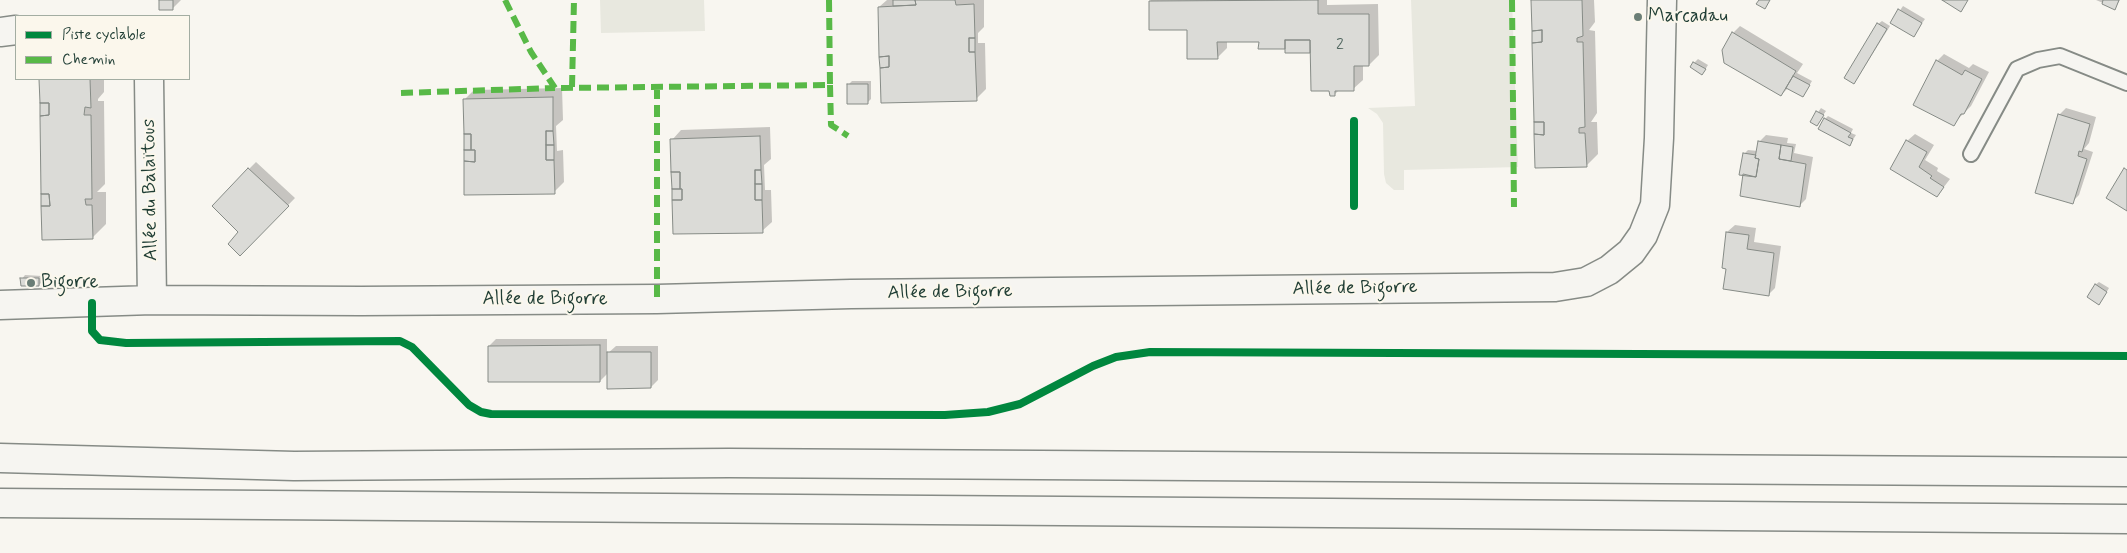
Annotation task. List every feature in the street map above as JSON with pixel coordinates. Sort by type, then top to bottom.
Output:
[{"type":"main road","name":"Allée de Bigorre","points":[[0,305],[152,300],[361,302],[657,299],[850,294],[1555,287],[1586,282],[1609,270],[1631,252],[1643,234],[1655,205],[1659,138],[1662,0]]},
{"type":"main road","points":[[0,32],[15,30]]},
{"type":"main road","name":"Allée du Balaïtous","points":[[149,80],[152,300]]},
{"type":"main road","points":[[0,458],[294,466],[729,462],[2127,472]]},
{"type":"main road","points":[[0,502],[2127,520]]},
{"type":"lane","points":[[1970,154],[2017,69],[2038,60],[2060,56],[2127,83]]},
{"type":"shaded area","points":[[600,0],[704,0],[705,31],[601,33]]},
{"type":"shaded area","points":[[1411,0],[1512,0],[1518,167],[1404,170],[1404,190],[1394,190],[1386,183],[1384,174],[1383,123],[1377,114],[1368,108],[1415,106]]},
{"type":"building","points":[[159,0],[173,0],[173,10],[159,10]]},
{"type":"building","points":[[893,0],[915,0],[916,5],[893,6]]},
{"type":"building","points":[[915,0],[955,0],[956,5],[974,4],[975,38],[969,38],[969,52],[975,52],[977,101],[881,103],[880,68],[889,67],[889,56],[879,57],[878,7],[916,5]]},
{"type":"building","points":[[1318,0],[1318,14],[1369,14],[1369,66],[1354,66],[1354,91],[1335,91],[1335,96],[1330,96],[1329,91],[1311,91],[1310,40],[1285,40],[1285,49],[1258,49],[1259,42],[1217,42],[1218,59],[1187,59],[1187,30],[1149,30],[1149,1]]},
{"type":"building","points":[[1531,0],[1582,0],[1583,36],[1577,38],[1577,42],[1583,42],[1585,127],[1579,128],[1579,133],[1585,133],[1587,167],[1535,168],[1534,134],[1544,135],[1544,122],[1534,122],[1532,43],[1542,42],[1542,30],[1532,31]]},
{"type":"building","points":[[1759,0],[1770,0],[1765,9],[1756,4]]},
{"type":"building","points":[[1942,0],[1968,0],[1961,12]]},
{"type":"building","points":[[2103,0],[2119,0],[2115,10],[2102,4]]},
{"type":"building","points":[[1898,9],[1922,23],[1914,37],[1890,23]]},
{"type":"building","points":[[1877,23],[1887,29],[1854,84],[1844,78]]},
{"type":"building","points":[[1542,30],[1542,42],[1532,43],[1532,31]]},
{"type":"building","points":[[1732,32],[1796,71],[1781,96],[1724,63],[1722,50]]},
{"type":"building","points":[[969,38],[975,38],[975,52],[969,52]]},
{"type":"building","points":[[1285,40],[1310,40],[1310,53],[1285,53]]},
{"type":"building","points":[[889,56],[889,67],[880,68],[879,57]]},
{"type":"building","points":[[1936,60],[1962,75],[1965,70],[1982,79],[1964,114],[1961,114],[1954,126],[1913,105]]},
{"type":"building","points":[[1693,62],[1706,69],[1702,75],[1690,67]]},
{"type":"building","points":[[1793,76],[1810,85],[1803,97],[1786,88]]},
{"type":"building","points":[[39,80],[90,80],[91,108],[85,107],[84,115],[91,115],[92,199],[85,199],[86,205],[92,205],[93,239],[42,240],[41,206],[50,206],[49,194],[41,194],[40,116],[49,115],[49,103],[40,103]]},
{"type":"building","points":[[847,84],[868,84],[868,104],[847,104]]},
{"type":"building","points":[[553,97],[553,131],[546,131],[546,160],[554,160],[555,194],[464,195],[464,161],[475,162],[475,150],[471,150],[471,134],[464,134],[463,99]]},
{"type":"building","points":[[40,103],[49,103],[49,115],[40,116]]},
{"type":"building","points":[[1816,111],[1824,115],[1817,126],[1810,122]]},
{"type":"building","points":[[2058,114],[2090,124],[2082,152],[2079,151],[2078,156],[2087,159],[2073,204],[2035,193]]},
{"type":"building","points":[[1824,118],[1851,133],[1848,137],[1853,139],[1850,146],[1818,129]]},
{"type":"building","points":[[1534,122],[1544,122],[1544,135],[1534,134]]},
{"type":"building","points":[[546,131],[553,131],[554,145],[546,145]]},
{"type":"building","points":[[464,134],[471,134],[471,150],[464,150]]},
{"type":"building","points":[[760,136],[761,170],[755,170],[755,200],[762,200],[763,233],[673,234],[672,200],[682,200],[682,189],[680,189],[680,172],[671,172],[670,139]]},
{"type":"building","points":[[1906,140],[1927,152],[1919,167],[1932,176],[1930,178],[1944,187],[1937,197],[1890,169]]},
{"type":"building","points":[[1758,141],[1781,145],[1779,159],[1806,164],[1800,207],[1740,196],[1743,174],[1756,177],[1759,159],[1755,158]]},
{"type":"building","points":[[546,145],[554,145],[554,160],[546,160]]},
{"type":"building","points":[[1781,145],[1793,147],[1791,161],[1779,159]]},
{"type":"building","points":[[464,150],[475,150],[475,162],[464,161]]},
{"type":"building","points":[[1743,153],[1756,155],[1755,158],[1759,159],[1756,177],[1739,175]]},
{"type":"building","points":[[248,168],[289,206],[240,256],[228,244],[238,232],[212,206]]},
{"type":"building","points":[[2124,168],[2127,170],[2127,211],[2106,198]]},
{"type":"building","points":[[755,170],[761,170],[762,184],[755,184]]},
{"type":"building","points":[[671,172],[680,172],[680,189],[672,189]]},
{"type":"building","points":[[755,184],[762,184],[762,200],[755,200]]},
{"type":"building","points":[[672,189],[682,189],[682,200],[672,200]]},
{"type":"building","points":[[41,194],[49,194],[50,206],[41,206]]},
{"type":"building","points":[[1726,232],[1749,235],[1747,249],[1774,253],[1769,296],[1723,289],[1726,269],[1722,268]]},
{"type":"building","points":[[20,278],[39,278],[39,286],[21,286]]},
{"type":"building","points":[[2095,284],[2107,292],[2099,305],[2087,297]]},
{"type":"building","points":[[600,345],[600,382],[488,382],[488,346]]},
{"type":"building","points":[[607,352],[651,352],[651,388],[607,389]]},
{"type":"marked path","points":[[505,0],[531,52],[555,88]]},
{"type":"marked path","points":[[572,87],[574,0]]},
{"type":"marked path","points":[[561,88],[830,85],[829,0]]},
{"type":"marked path","points":[[1512,0],[1514,207]]},
{"type":"marked path","points":[[830,85],[831,125],[848,136]]},
{"type":"marked path","points":[[657,87],[657,299]]},
{"type":"marked path","points":[[401,93],[555,88]]},
{"type":"cycle path","points":[[1354,121],[1354,206]]},
{"type":"cycle path","points":[[92,303],[92,331],[100,340],[126,343],[400,341],[412,347],[469,405],[481,412],[491,414],[945,415],[988,412],[1020,404],[1093,366],[1116,357],[1150,352],[2127,356]]},
{"type":"place","name":"Marcadau","points":[[1638,17]]},
{"type":"place","name":"Bigorre","points":[[31,283]]}]
